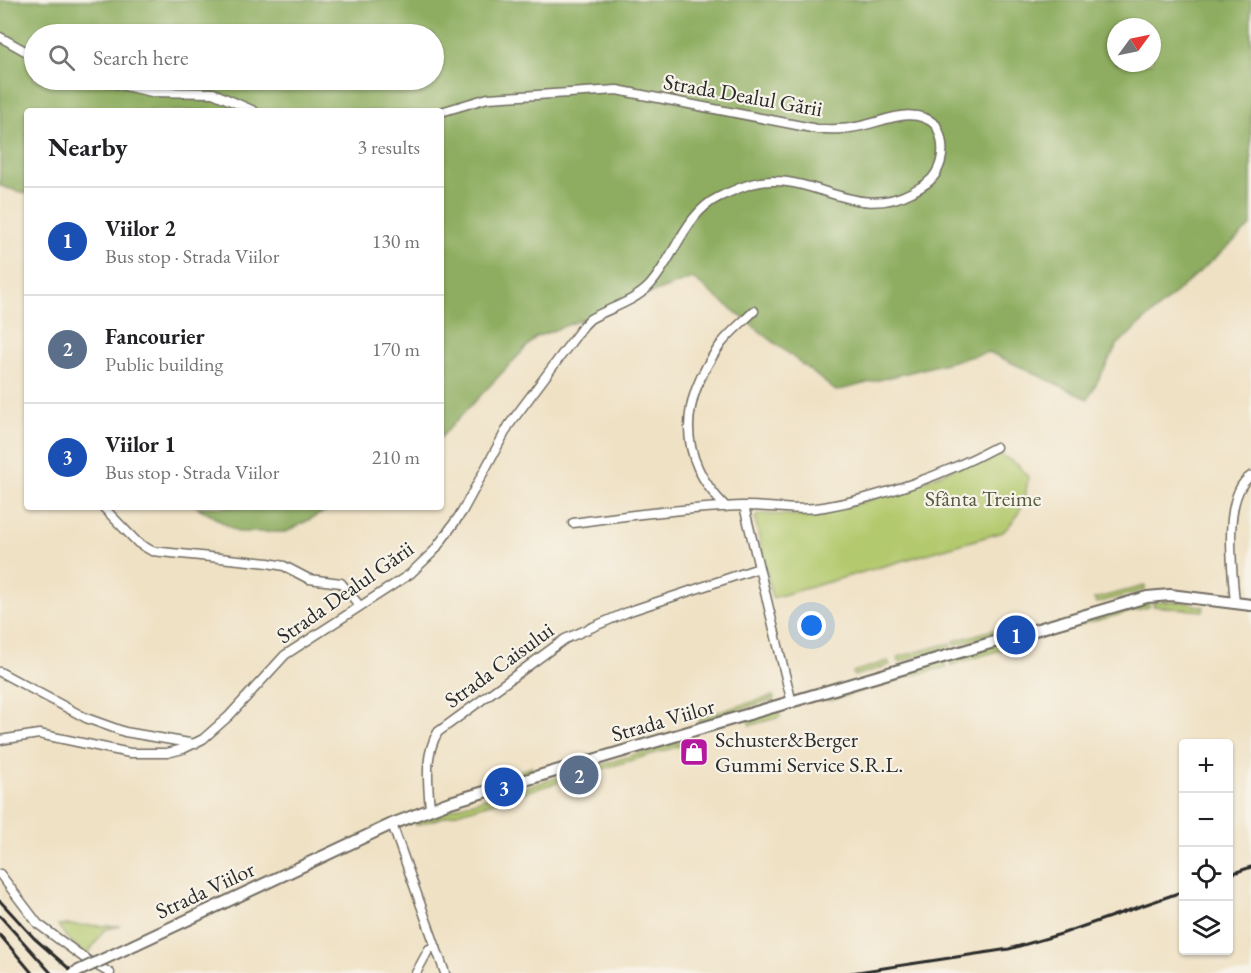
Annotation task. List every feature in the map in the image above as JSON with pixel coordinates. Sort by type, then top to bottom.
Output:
[{"type":"street","points":[[0,37],[24,50]]},
{"type":"street","points":[[143,90],[213,93],[247,108]]},
{"type":"street","name":"Strada Dealul Gării","points":[[0,740],[39,734],[130,753],[167,753],[196,744],[229,716],[285,656],[359,605],[410,574],[434,551],[462,512],[509,425],[584,325],[649,286],[704,207],[741,188],[773,181],[787,182],[844,199],[881,202],[902,197],[933,177],[939,167],[944,148],[936,125],[919,115],[907,115],[851,128],[817,129],[617,90],[488,98],[444,111]]},
{"type":"street","points":[[726,507],[708,487],[692,460],[688,439],[690,417],[707,366],[722,342],[754,311]]},
{"type":"street","points":[[573,523],[637,514],[726,507],[779,509],[821,507],[856,500],[913,483],[974,459],[996,447]]},
{"type":"street","points":[[1235,604],[1232,515],[1240,489],[1251,476]]},
{"type":"street","points":[[744,506],[792,702]]},
{"type":"street","points":[[106,510],[138,543],[152,551],[284,566],[309,579],[342,583],[359,605]]},
{"type":"street","name":"Strada Caisului","points":[[430,809],[428,774],[432,742],[438,732],[536,658],[565,639],[630,611],[759,568]]},
{"type":"street","name":"Strada Viilor","points":[[74,973],[392,824],[430,809],[1147,597],[1170,595],[1251,605]]},
{"type":"street","points":[[0,672],[86,718],[125,732],[196,744]]},
{"type":"street","points":[[392,824],[445,973]]},
{"type":"street","points":[[0,874],[38,924],[87,960],[110,973]]},
{"type":"street","points":[[416,973],[425,954],[435,946]]},
{"type":"green space","points":[[0,0],[1251,0],[1251,226],[1117,345],[1088,399],[989,352],[836,391],[692,278],[536,337],[444,434],[444,108],[24,108],[24,193],[0,186]]},
{"type":"green space","name":"Sfânta Treime","points":[[999,454],[1018,465],[1028,477],[1021,508],[1003,532],[772,598],[755,519],[758,514],[819,516],[912,486],[981,457]]},
{"type":"green space","points":[[202,510],[327,510],[286,532],[238,532]]},
{"type":"green space","points":[[1145,586],[1145,590],[1096,603],[1094,599]]},
{"type":"green space","points":[[1154,602],[1181,602],[1204,607],[1203,611],[1153,606]]},
{"type":"green space","points":[[1149,603],[1149,607],[1071,627],[1070,623],[1119,607]]},
{"type":"green space","points":[[1066,624],[1068,629],[951,665],[950,659]]},
{"type":"green space","points":[[1011,625],[1012,628],[956,645],[954,641]]},
{"type":"green space","points":[[950,643],[952,646],[899,662],[898,657]]},
{"type":"green space","points":[[888,661],[890,665],[854,676],[853,672]]},
{"type":"green space","points":[[944,661],[946,667],[909,676],[907,671]]},
{"type":"green space","points":[[902,672],[904,678],[829,701],[834,694]]},
{"type":"green space","points":[[773,696],[774,699],[699,722],[698,718]]},
{"type":"green space","points":[[778,710],[780,717],[750,725],[748,719]]},
{"type":"green space","points":[[677,742],[682,745],[513,796],[510,792]]},
{"type":"green space","points":[[532,767],[533,771],[499,782],[498,778]]},
{"type":"green space","points":[[492,796],[498,801],[416,825],[415,821]]},
{"type":"green space","points":[[58,925],[120,926],[104,930],[87,955],[66,937]]},
{"type":"railway","points":[[1233,873],[1251,867]]},
{"type":"railway","points":[[851,973],[1009,949],[1061,934],[1179,893]]},
{"type":"railway","points":[[0,901],[34,938],[74,973]]},
{"type":"railway","points":[[0,916],[51,973]]},
{"type":"railway","points":[[0,935],[32,973]]},
{"type":"place","name":"Viilor 2","points":[[1016,635]]},
{"type":"place","name":"Schuster&Berger Gummi Service S.R.L.","points":[[694,752]]},
{"type":"place","name":"Fancourier","points":[[579,775]]},
{"type":"place","name":"Viilor 1","points":[[504,787]]}]
